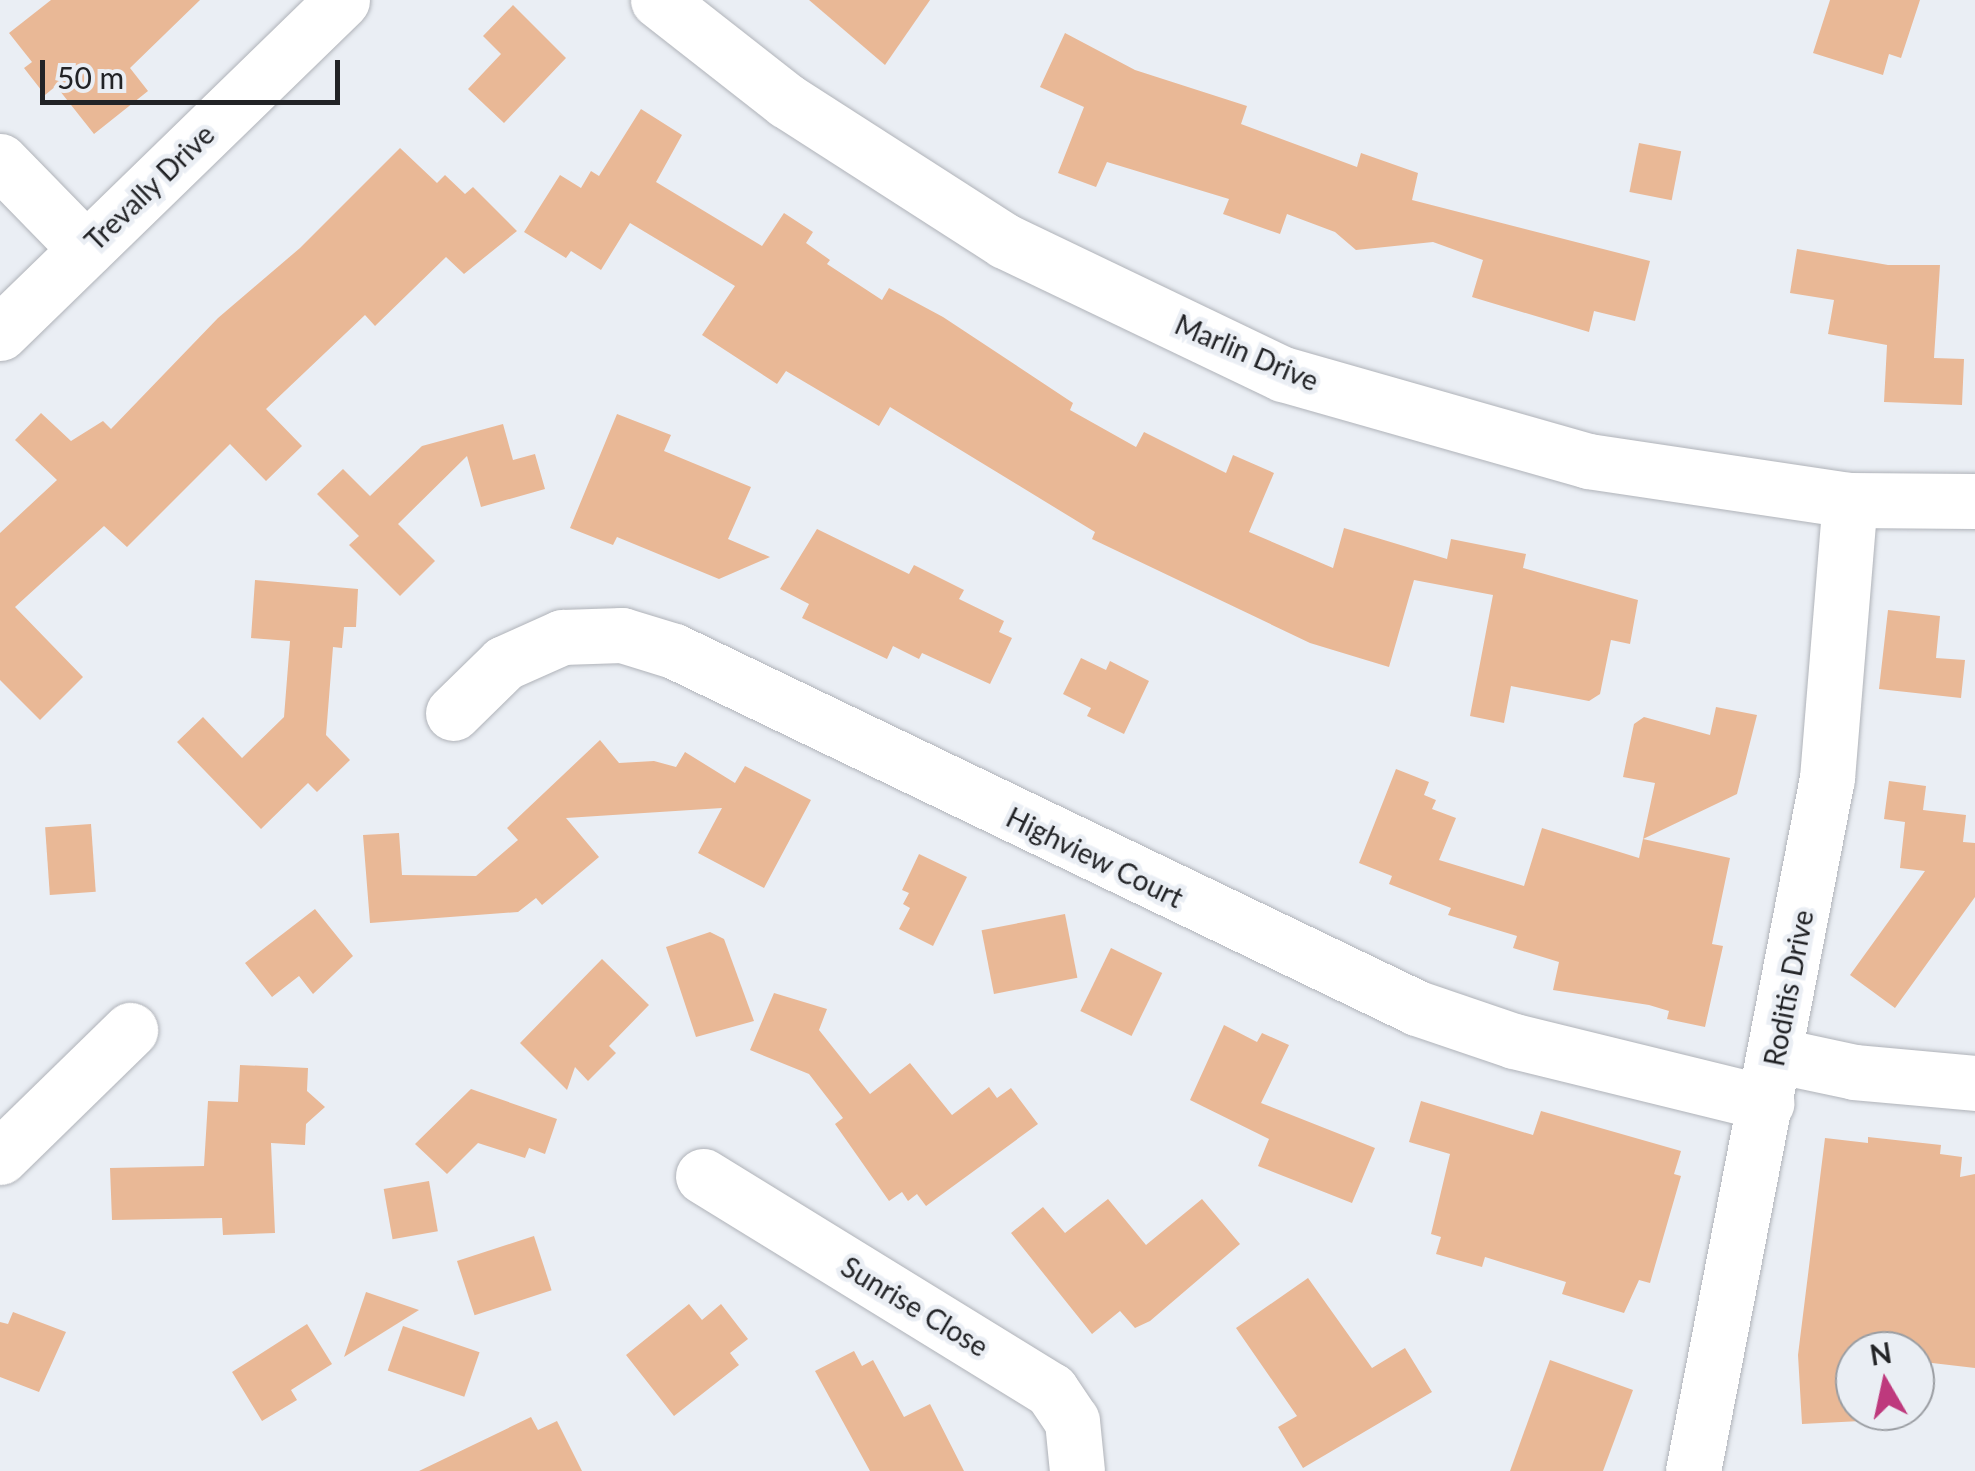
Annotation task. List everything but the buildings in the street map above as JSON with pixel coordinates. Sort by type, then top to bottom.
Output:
[{"type":"street","name":"Trevally Drive","points":[[0,334],[342,0]]},
{"type":"street","name":"Marlin Drive","points":[[658,0],[787,101],[1005,242],[1283,374],[1588,462],[1850,500],[1975,502]]},
{"type":"street","points":[[0,161],[86,248]]},
{"type":"street","name":"Roditis Drive","points":[[1693,1471],[1827,778],[1850,500]]},
{"type":"street","name":"Highview Court","points":[[453,713],[504,663],[562,638],[622,634],[674,652],[1417,1008],[1514,1041],[1771,1079],[1854,1072],[1975,1082]]},
{"type":"street","points":[[0,1157],[130,1030]]},
{"type":"street","name":"Sunrise Close","points":[[703,1176],[1050,1390],[1072,1421],[1077,1471]]}]
